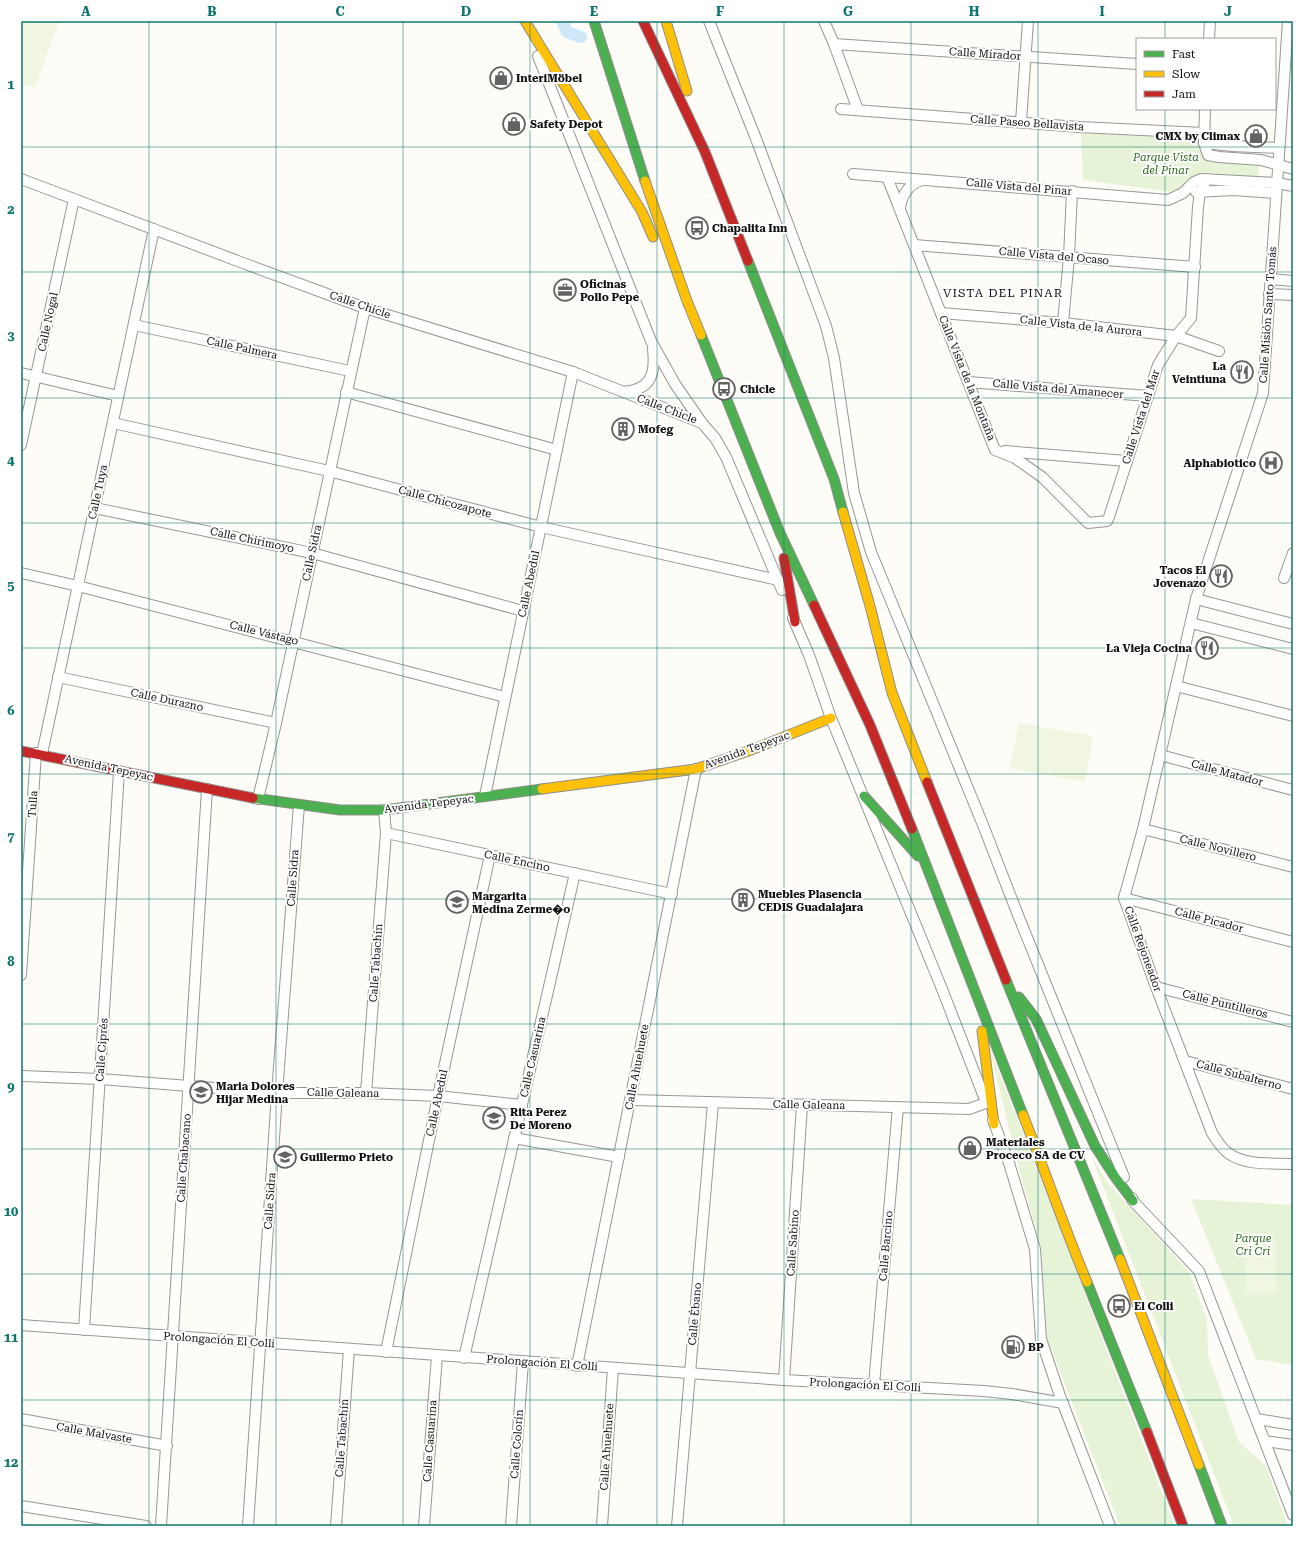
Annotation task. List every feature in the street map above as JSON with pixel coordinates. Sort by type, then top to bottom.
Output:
[{"type":"main road","points":[[524,21],[642,212],[657,247]]},
{"type":"main road","points":[[594,21],[642,172],[687,301],[780,533],[870,725],[927,865],[1049,1180],[1069,1238],[1123,1370],[1183,1526]]},
{"type":"main road","points":[[643,21],[704,152],[834,479],[870,606],[892,693],[1006,981],[1113,1240],[1222,1526]]},
{"type":"main road","points":[[666,21],[704,152]]},
{"type":"main road","points":[[663,262],[687,301]]},
{"type":"main road","points":[[780,533],[795,622]]},
{"type":"main road","name":"Avenida Tepeyac","points":[[21,751],[258,799],[340,810],[384,810],[696,769],[751,750],[831,718]]},
{"type":"main road","points":[[864,796],[927,865]]},
{"type":"main road","points":[[1006,981],[1036,1019],[1095,1146],[1133,1201]]},
{"type":"main road","points":[[978,1000],[994,1124]]},
{"type":"street","points":[[524,21],[651,341],[675,384],[702,423],[715,438],[726,457],[809,655],[831,718],[942,989],[1009,1164],[1035,1249],[1041,1339],[1063,1403],[1110,1526]]},
{"type":"street","points":[[709,21],[758,143],[826,326],[834,358],[854,493],[871,552],[984,825],[1021,923],[1133,1201],[1199,1271],[1293,1515]]},
{"type":"street","points":[[824,21],[858,110]]},
{"type":"street","points":[[1021,122],[1028,21]]},
{"type":"street","points":[[1209,38],[1210,21]]},
{"type":"street","name":"Calle Misión Santo Tomás","points":[[1196,599],[1263,393],[1288,21]]},
{"type":"street","name":"Calle Mirador","points":[[834,44],[1136,64]]},
{"type":"street","name":"Calle Paseo Bellavista","points":[[841,109],[1021,122],[1204,138],[1232,146],[1279,148]]},
{"type":"street","points":[[1205,110],[1204,138],[1208,155],[1219,158],[1261,160],[1293,169]]},
{"type":"street","name":"Calle Vista del Pinar","points":[[853,174],[1168,200],[1183,193],[1197,180],[1207,179],[1276,188]]},
{"type":"street","name":"Calle Vista de la Montaña","points":[[887,177],[995,450],[1014,458],[1042,477],[1088,523],[1107,521]]},
{"type":"street","name":"Calle Chicle","points":[[21,179],[365,308],[573,372],[702,423]]},
{"type":"street","name":"Calle Vista del Mar","points":[[1107,521],[1158,365],[1176,336],[1191,318],[1200,192],[1207,179]]},
{"type":"street","points":[[900,211],[902,200],[907,190],[918,181],[925,180]]},
{"type":"street","points":[[1276,188],[1293,186]]},
{"type":"street","name":"Calle Vista del Pinar","points":[[1183,193],[1276,188]]},
{"type":"street","points":[[1064,323],[1072,191]]},
{"type":"street","name":"Calle Nogal","points":[[21,445],[74,199]]},
{"type":"street","name":"Calle Tuya","points":[[39,754],[78,586],[154,229]]},
{"type":"street","name":"Calle Vista del Ocaso","points":[[914,245],[1195,268]]},
{"type":"street","points":[[1270,279],[1293,281]]},
{"type":"street","points":[[1269,294],[1293,295]]},
{"type":"street","name":"Calle Sidra","points":[[258,799],[276,723],[350,371],[365,308]]},
{"type":"street","name":"Calle Vista de la Aurora","points":[[941,313],[1064,323],[1176,336],[1219,351]]},
{"type":"street","name":"Calle Palmera","points":[[134,325],[350,371]]},
{"type":"street","points":[[622,392],[640,389],[650,378],[654,364],[651,341]]},
{"type":"street","name":"Calle Abedul","points":[[485,796],[573,372]]},
{"type":"street","points":[[21,373],[118,396]]},
{"type":"street","name":"Calle Vista del Amanecer","points":[[968,382],[1148,396]]},
{"type":"street","points":[[346,392],[557,450]]},
{"type":"street","name":"Calle Chicozapote","points":[[113,423],[329,472],[541,527],[778,580]]},
{"type":"street","points":[[995,450],[1127,461]]},
{"type":"street","name":"Calle Chirimoyo","points":[[95,508],[312,553],[523,611]]},
{"type":"street","points":[[1284,578],[1293,553]]},
{"type":"street","name":"Calle Vástago","points":[[21,573],[78,586],[293,641],[505,697]]},
{"type":"street","points":[[1196,599],[1293,624]]},
{"type":"street","name":"Calle Rejoneador","points":[[1196,599],[1143,829],[1124,898],[1156,987],[1212,1133],[1228,1154],[1251,1161],[1293,1164]]},
{"type":"street","points":[[1191,623],[1293,649]]},
{"type":"street","name":"Calle Durazno","points":[[58,677],[276,723]]},
{"type":"street","points":[[1176,686],[1293,716]]},
{"type":"street","name":"Tulla","points":[[21,975],[39,754]]},
{"type":"street","name":"Calle Matador","points":[[1160,755],[1293,790]]},
{"type":"street","name":"Calle Ahuehuete","points":[[577,1366],[696,769]]},
{"type":"street","name":"Calle Ciprés","points":[[84,1330],[119,771]]},
{"type":"street","name":"Calle Chabacano","points":[[161,1526],[207,789]]},
{"type":"street","name":"Calle Sidra","points":[[248,1526],[298,805]]},
{"type":"street","points":[[384,810],[386,833]]},
{"type":"street","name":"Calle Novillero","points":[[1143,829],[1293,866]]},
{"type":"street","name":"Calle Encino","points":[[386,833],[672,894]]},
{"type":"street","name":"Calle Tabachín","points":[[366,1093],[386,833]]},
{"type":"street","name":"Calle Abedul","points":[[386,1352],[438,1096],[490,856]]},
{"type":"street","name":"Calle Casuarina","points":[[464,1358],[575,874]]},
{"type":"street","name":"Calle Picador","points":[[1124,898],[1293,942]]},
{"type":"street","name":"Calle Puntilleros","points":[[1156,987],[1293,1022]]},
{"type":"street","name":"Calle Subalterno","points":[[1185,1061],[1293,1089]]},
{"type":"street","name":"Calle Galeana","points":[[21,1076],[100,1079],[277,1092],[366,1093],[438,1096],[522,1105]]},
{"type":"street","name":"Calle Galeana","points":[[631,1100],[969,1109],[986,1103]]},
{"type":"street","name":"Calle Ébano","points":[[677,1526],[713,1103]]},
{"type":"street","name":"Calle Sabino","points":[[784,1380],[802,1105]]},
{"type":"street","name":"Calle Barcino","points":[[874,1385],[898,1107]]},
{"type":"street","points":[[514,1138],[619,1157]]},
{"type":"street","name":"Prolongación El Colli","points":[[21,1325],[577,1366],[784,1380],[984,1391],[1012,1394],[1063,1403]]},
{"type":"street","name":"Calle Tabachín","points":[[336,1526],[348,1349]]},
{"type":"street","name":"Calle Casuarina","points":[[424,1526],[437,1356]]},
{"type":"street","name":"Calle Colorín","points":[[511,1526],[523,1362]]},
{"type":"street","name":"Calle Ahuehuete","points":[[602,1526],[613,1368]]},
{"type":"street","name":"Calle Malvaste","points":[[21,1419],[167,1446]]},
{"type":"street","points":[[1257,1419],[1293,1425]]},
{"type":"street","points":[[1265,1441],[1293,1445]]},
{"type":"street","points":[[21,1506],[146,1526]]},
{"type":"green space","points":[[21,21],[59,21],[35,88],[21,84]]},
{"type":"green space","name":"Parque Vista del Pinar","points":[[1081,133],[1201,139],[1204,149],[1259,164],[1258,180],[1233,178],[1206,172],[1194,177],[1173,192],[1083,180]]},
{"type":"green space","points":[[1019,723],[1093,736],[1085,782],[1010,768]]},
{"type":"green space","points":[[989,1046],[1175,1526],[1120,1526],[1047,1338],[1041,1247],[1020,1173]]},
{"type":"green space","points":[[1091,1155],[1107,1182],[1189,1272],[1207,1319],[1208,1355],[1239,1442],[1266,1466],[1288,1526],[1234,1526]]},
{"type":"green space","name":"Parque Cri Cri","points":[[1191,1199],[1293,1205],[1293,1365],[1256,1359]]},
{"type":"green space","points":[[1245,1241],[1276,1241],[1277,1293],[1246,1293]]},
{"type":"waterway","points":[[562,21],[567,32],[581,37]]},
{"type":"traffic: fast","points":[[594,21],[645,181]]},
{"type":"traffic: fast","points":[[748,261],[834,479],[843,512]]},
{"type":"traffic: fast","points":[[701,335],[780,533],[814,605]]},
{"type":"traffic: fast","points":[[253,798],[340,810],[384,810],[542,789]]},
{"type":"traffic: fast","points":[[864,796],[918,856]]},
{"type":"traffic: fast","points":[[912,829],[1023,1115]]},
{"type":"traffic: fast","points":[[1006,980],[1120,1259]]},
{"type":"traffic: fast","points":[[1019,997],[1036,1019],[1095,1146],[1133,1201]]},
{"type":"traffic: fast","points":[[1087,1282],[1147,1432]]},
{"type":"traffic: fast","points":[[1199,1465],[1222,1526]]},
{"type":"traffic: slow","points":[[525,21],[642,212],[653,237]]},
{"type":"traffic: slow","points":[[666,21],[687,91]]},
{"type":"traffic: slow","points":[[645,181],[687,301],[701,335]]},
{"type":"traffic: slow","points":[[843,512],[870,606],[892,693],[927,782]]},
{"type":"traffic: slow","points":[[542,789],[696,769],[751,750],[831,718]]},
{"type":"traffic: slow","points":[[982,1031],[994,1124]]},
{"type":"traffic: slow","points":[[1023,1115],[1070,1241],[1087,1282]]},
{"type":"traffic: slow","points":[[1120,1259],[1199,1465]]},
{"type":"traffic: jam","points":[[643,21],[705,152],[748,261]]},
{"type":"traffic: jam","points":[[784,558],[795,622]]},
{"type":"traffic: jam","points":[[814,605],[870,725],[912,829]]},
{"type":"traffic: jam","points":[[21,751],[253,798]]},
{"type":"traffic: jam","points":[[927,782],[1006,980]]},
{"type":"traffic: jam","points":[[1147,1432],[1183,1526]]},
{"type":"place","name":"InteriMöbel","points":[[501,78]]},
{"type":"place","name":"Safety Depot","points":[[514,124]]},
{"type":"place","name":"CMX by Climax","points":[[1256,136]]},
{"type":"place","name":"Chapalita Inn","points":[[697,228]]},
{"type":"place","name":"Oficinas Pollo Pepe","points":[[565,290]]},
{"type":"place","name":"La Veintiuna","points":[[1242,372]]},
{"type":"place","name":"Chicle","points":[[724,389]]},
{"type":"place","name":"Mofeg","points":[[623,429]]},
{"type":"place","name":"Alphabiotico","points":[[1271,463]]},
{"type":"place","name":"Tacos El Jovenazo","points":[[1221,576]]},
{"type":"place","name":"La Vieja Cocina","points":[[1207,648]]},
{"type":"place","name":"Muebles Plasencia CEDIS Guadalajara","points":[[743,900]]},
{"type":"place","name":"Margarita Medina Zerme�o","points":[[457,902]]},
{"type":"place","name":"Maria Dolores Hijar Medina","points":[[201,1092]]},
{"type":"place","name":"Rita Perez De Moreno","points":[[494,1118]]},
{"type":"place","name":"Materiales Proceco SA de CV","points":[[970,1148]]},
{"type":"place","name":"Guillermo Prieto","points":[[285,1157]]},
{"type":"place","name":"El Colli","points":[[1119,1306]]},
{"type":"place","name":"BP","points":[[1013,1347]]},
{"type":"district","name":"VISTA DEL PINAR","points":[[1003,293]]}]
